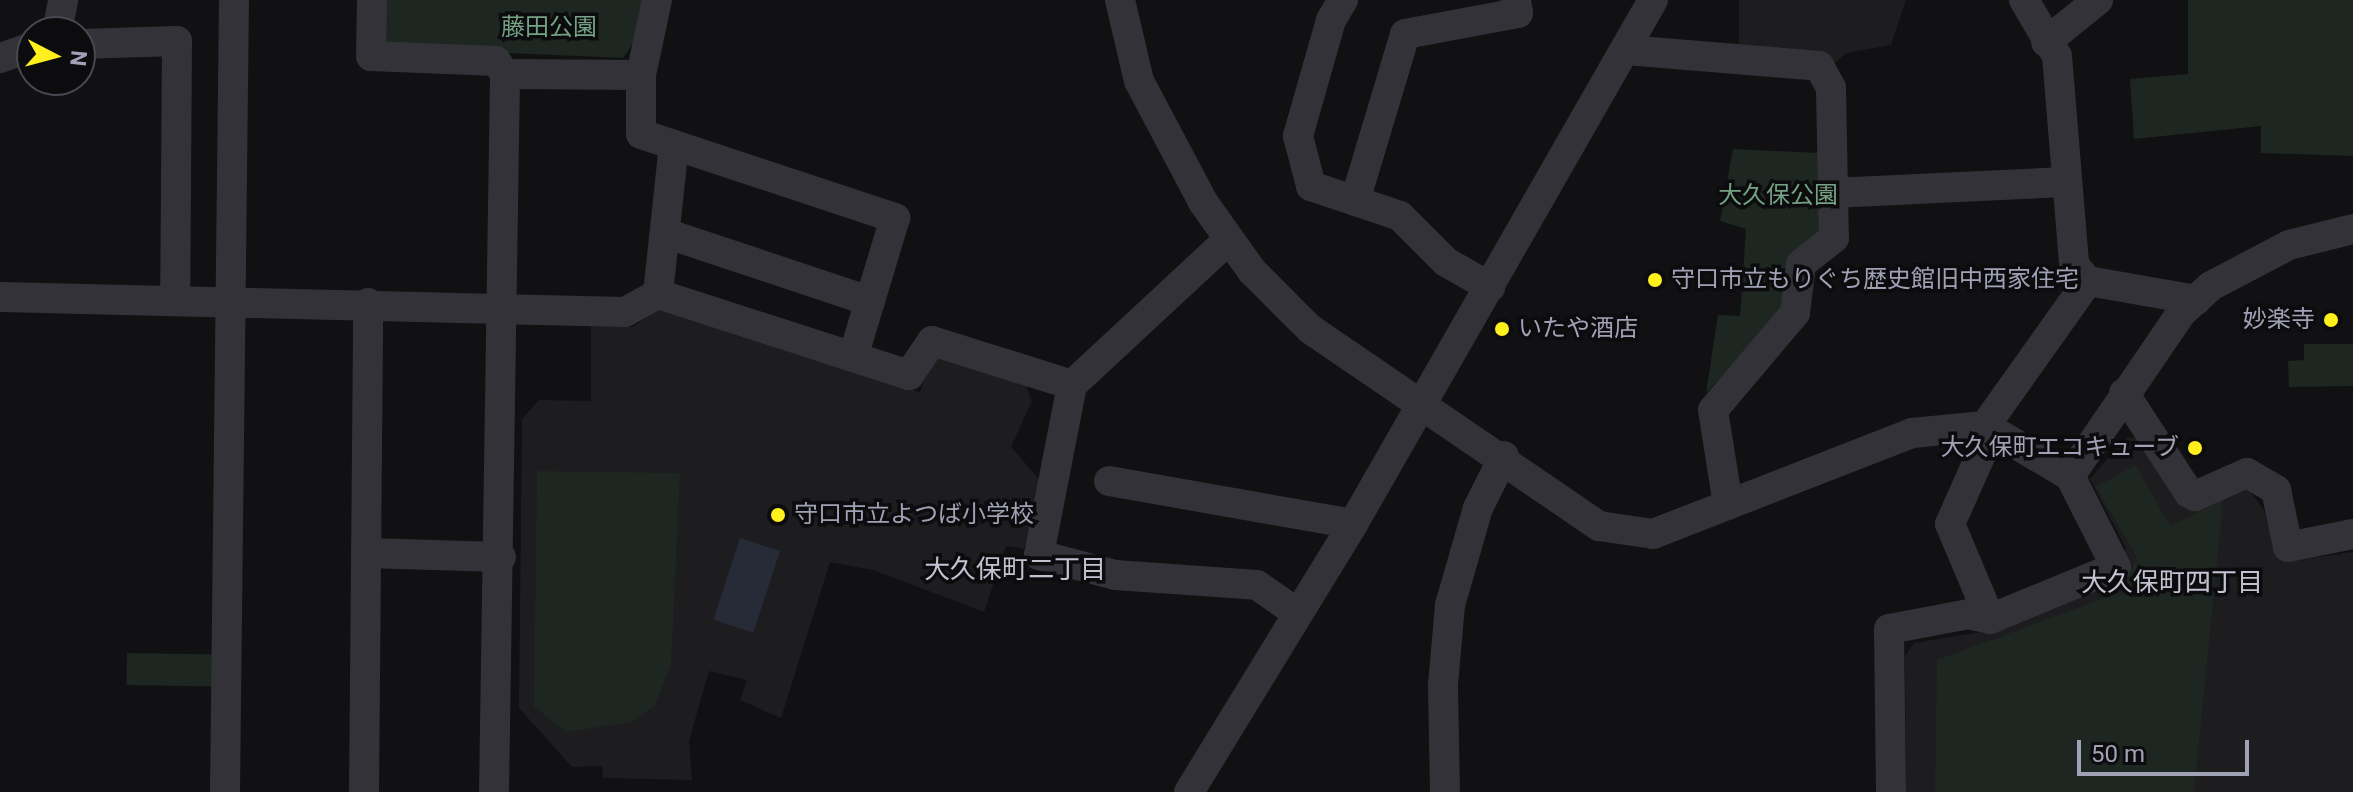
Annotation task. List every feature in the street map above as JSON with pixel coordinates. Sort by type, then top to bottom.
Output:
[{"type":"street","points":[[225,792],[234,300],[234,0]]},
{"type":"street","points":[[372,0],[371,56],[496,61],[505,74],[500,306],[501,557],[494,792]]},
{"type":"street","points":[[657,0],[641,75],[641,134],[895,218],[853,357]]},
{"type":"street","points":[[1120,0],[1139,81],[1229,239],[1310,329],[1504,456],[1570,509],[1622,533],[1653,534],[1912,433],[1988,430],[2070,476],[2116,567],[1990,619],[1969,614],[1889,629],[1891,792]]},
{"type":"street","points":[[1343,0],[1331,20],[1298,136],[1311,186],[1400,216],[1446,262],[1490,287]]},
{"type":"street","points":[[1355,201],[1405,34],[1518,13],[1516,0]]},
{"type":"street","points":[[1189,792],[1353,524],[1653,0]]},
{"type":"street","points":[[2024,0],[2057,56],[2064,182],[2074,265],[2088,281],[2196,300]]},
{"type":"street","points":[[2046,42],[2098,0]]},
{"type":"street","points":[[96,44],[177,41],[175,299]]},
{"type":"street","points":[[1626,50],[1819,66],[1831,88],[1834,238],[1801,264],[1795,313],[1713,410],[1728,505]]},
{"type":"street","points":[[505,74],[641,75]]},
{"type":"street","points":[[658,294],[674,145]]},
{"type":"street","points":[[1832,193],[2064,182]]},
{"type":"street","points":[[2070,476],[2124,393],[2196,300],[2253,259],[2353,229]]},
{"type":"street","points":[[665,233],[870,301]]},
{"type":"street","points":[[1229,239],[1072,385],[1039,555],[1115,575],[1257,585],[1297,613]]},
{"type":"street","points":[[1990,619],[1950,524],[1988,430],[2088,281]]},
{"type":"street","points":[[0,297],[500,306],[625,312],[658,294],[909,375],[932,341],[1072,385]]},
{"type":"street","points":[[364,792],[368,303]]},
{"type":"street","points":[[2124,393],[2189,493],[2195,496],[2247,473],[2276,490],[2288,547],[2353,534]]},
{"type":"street","points":[[1445,792],[1443,685],[1450,605],[1478,508],[1504,456]]},
{"type":"street","points":[[1109,481],[1353,524]]},
{"type":"street","points":[[366,553],[501,557]]},
{"type":"shaded area","points":[[1739,0],[1906,0],[1891,45],[1846,53],[1836,62],[1739,53]]},
{"type":"shaded area","name":"守口市立よつば小学校","points":[[659,308],[920,392],[929,364],[941,357],[1026,385],[1032,401],[1011,447],[1044,485],[1024,549],[1006,546],[984,612],[873,570],[830,562],[781,718],[740,700],[747,680],[709,671],[689,741],[692,780],[603,778],[602,766],[572,767],[519,708],[522,419],[539,400],[591,401],[591,326],[633,327]]},
{"type":"shaded area","points":[[2144,437],[2180,503],[2248,489],[2264,510],[2276,553],[2290,561],[2353,552],[2353,792],[1906,792],[1905,656],[1914,643],[2005,628],[2116,580],[2126,548],[2090,479],[2125,438]]},
{"type":"green space","name":"藤田公園","points":[[381,0],[642,0],[634,42],[623,58],[391,48],[381,38]]},
{"type":"green space","points":[[2188,0],[2353,0],[2353,156],[2261,153],[2261,126],[2134,139],[2130,79],[2188,74]]},
{"type":"green space","name":"大久保公園","points":[[1733,149],[1820,153],[1826,225],[1788,309],[1706,393],[1718,315],[1740,316],[1746,229],[1720,221]]},
{"type":"green space","points":[[2304,344],[2353,344],[2353,386],[2289,387],[2288,361],[2304,360]]},
{"type":"green space","points":[[2135,465],[2170,526],[2223,500],[2194,792],[1935,792],[1937,660],[2121,592],[2137,557],[2096,487]]},
{"type":"green space","points":[[537,471],[680,473],[671,664],[655,705],[632,722],[566,732],[534,706]]},
{"type":"green space","points":[[127,653],[218,655],[217,687],[126,685]]},
{"type":"water","points":[[740,538],[780,551],[753,633],[713,620]]},
{"type":"place","name":"守口市立もりぐち歴史館旧中西家住宅","points":[[1655,280]]},
{"type":"place","name":"妙楽寺","points":[[2331,320]]},
{"type":"place","name":"いたや酒店","points":[[1502,329]]},
{"type":"place","name":"大久保町エコキューブ","points":[[2195,448]]},
{"type":"place","name":"守口市立よつば小学校","points":[[778,515]]},
{"type":"district","name":"大久保町二丁目","points":[[1015,570]]},
{"type":"district","name":"大久保町四丁目","points":[[2172,583]]}]
